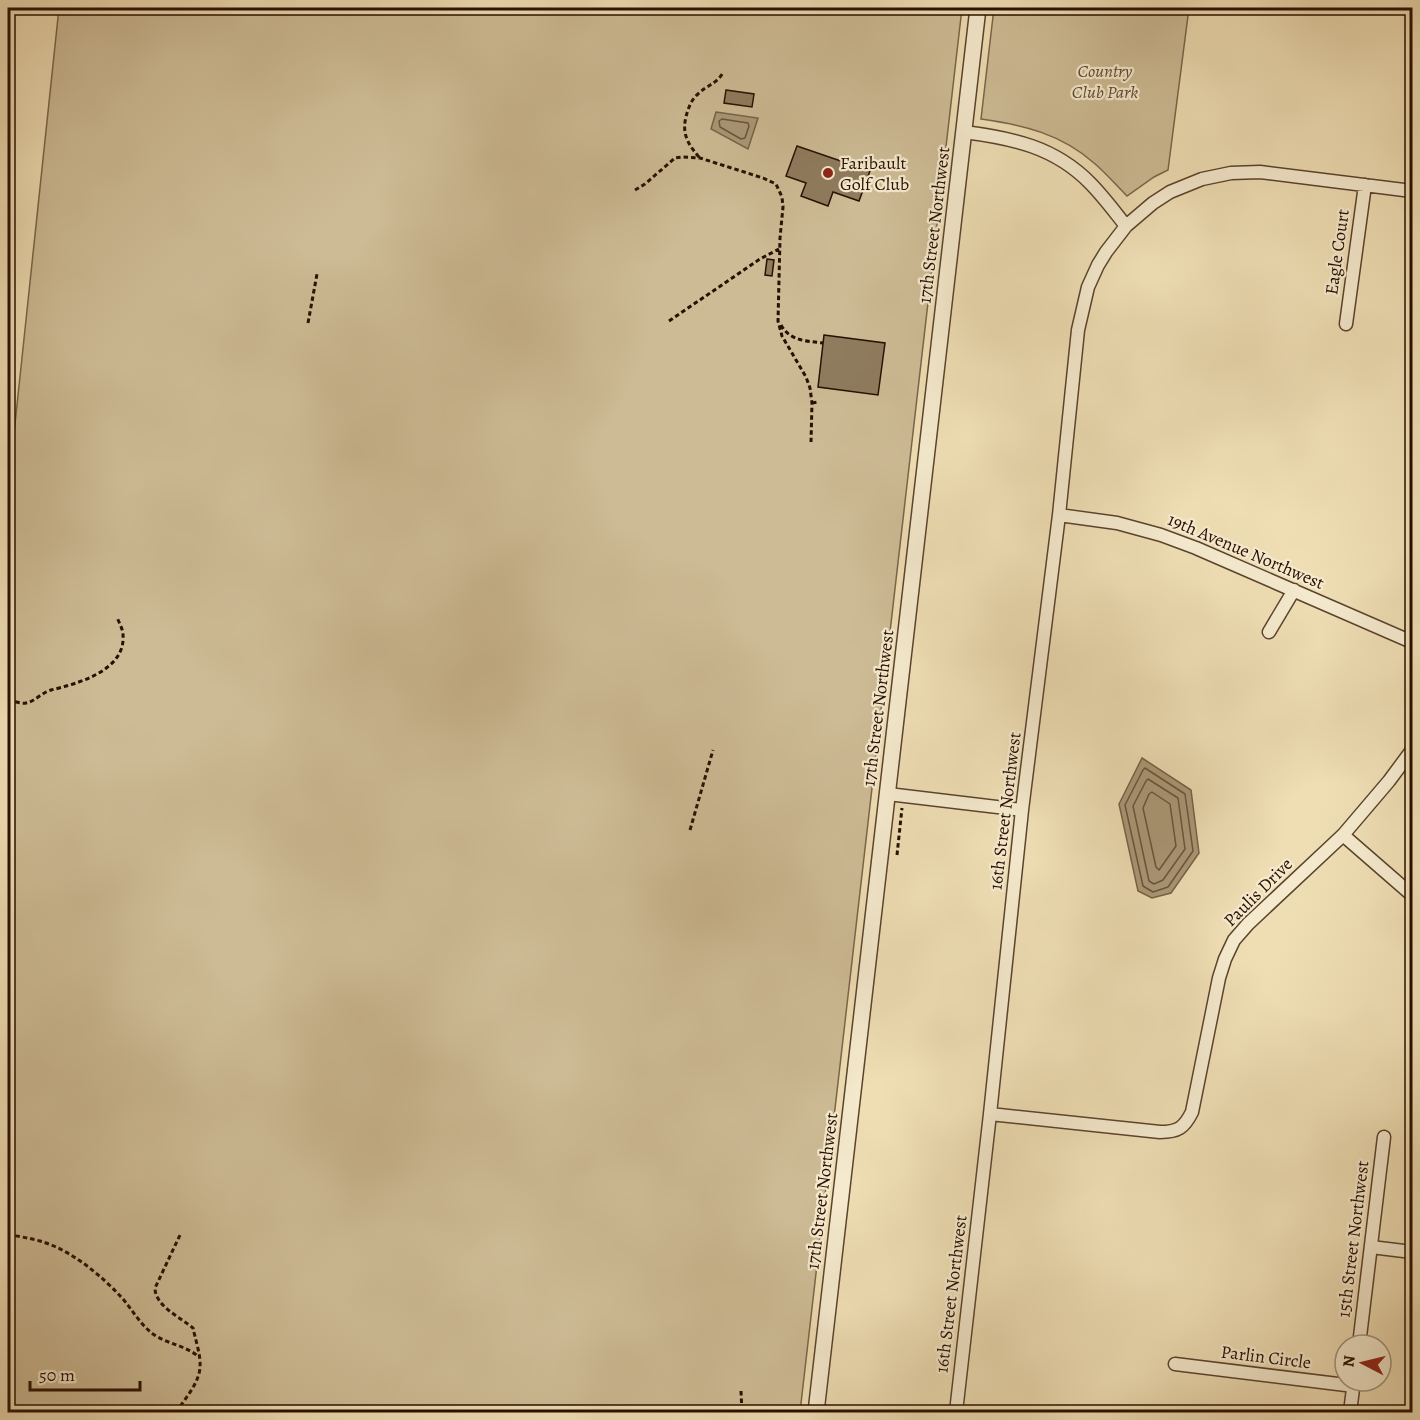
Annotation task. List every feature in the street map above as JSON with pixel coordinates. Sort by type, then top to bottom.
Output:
[{"type":"street","name":"17th Street Northwest","points":[[816,1413],[978,8]]},
{"type":"street","points":[[964,132],[1014,140],[1046,151],[1065,162],[1089,182],[1125,225]]},
{"type":"street","name":"16th Street Northwest","points":[[956,1413],[1022,810],[1059,514],[1078,330],[1088,287],[1098,265],[1125,225],[1153,203],[1189,183],[1231,173],[1260,172],[1413,191]]},
{"type":"street","name":"Eagle Court","points":[[1346,324],[1365,185]]},
{"type":"street","name":"19th Avenue Northwest","points":[[1059,514],[1117,523],[1161,535],[1413,642]]},
{"type":"street","points":[[1269,632],[1294,590]]},
{"type":"street","name":"Paulis Drive","points":[[990,1114],[1160,1132],[1172,1132],[1182,1127],[1192,1112],[1220,978],[1234,940],[1248,924],[1343,835],[1413,750]]},
{"type":"street","points":[[888,794],[1022,810]]},
{"type":"street","points":[[1343,835],[1413,895]]},
{"type":"street","name":"15th Street Northwest","points":[[1360,1333],[1384,1137]]},
{"type":"street","points":[[1371,1247],[1413,1252]]},
{"type":"street","name":"Parlin Circle","points":[[1175,1364],[1333,1381]]},
{"type":"street","points":[[1350,1413],[1353,1393]]},
{"type":"path","points":[[700,158],[692,150],[685,135],[686,115],[695,96],[714,84],[723,73]]},
{"type":"path","points":[[634,190],[645,184],[675,158],[691,156],[776,184],[782,197],[783,207],[779,249],[778,321],[782,336],[810,388],[811,442]]},
{"type":"path","points":[[669,321],[760,259],[779,249]]},
{"type":"path","points":[[308,323],[317,274]]},
{"type":"path","points":[[778,321],[791,337],[823,343]]},
{"type":"path","points":[[812,404],[818,402]]},
{"type":"path","points":[[8,700],[25,704],[40,694],[81,683],[110,665],[122,646],[123,636],[117,617]]},
{"type":"path","points":[[690,830],[713,750]]},
{"type":"path","points":[[8,1234],[40,1241],[67,1253],[108,1284],[125,1301],[135,1317],[152,1333],[199,1356]]},
{"type":"path","points":[[176,1413],[197,1378],[201,1362],[193,1328],[161,1304],[155,1295],[157,1281],[180,1235]]},
{"type":"path","points":[[741,1391],[742,1413]]},
{"type":"green space","name":"Faribault Golf Club","points":[[59,8],[962,8],[800,1412],[8,1412],[8,490]]},
{"type":"green space","name":"Country Club Park","points":[[994,8],[1189,8],[1168,170],[1127,196],[1081,153],[1055,138],[1012,124],[981,119]]},
{"type":"water","points":[[716,112],[758,118],[748,149],[711,129]]},
{"type":"water","points":[[1142,758],[1191,790],[1199,853],[1171,893],[1152,898],[1138,891],[1119,804]]},
{"type":"building","points":[[726,90],[754,94],[752,107],[724,103]]},
{"type":"building","name":"Faribault Golf Club","points":[[797,146],[870,171],[859,201],[833,192],[828,206],[801,196],[806,183],[786,176]]},
{"type":"building","points":[[767,259],[774,260],[772,276],[765,275]]},
{"type":"building","points":[[824,335],[885,343],[878,395],[818,387]]},
{"type":"place","name":"Faribault Golf Club","points":[[828,173]]}]
